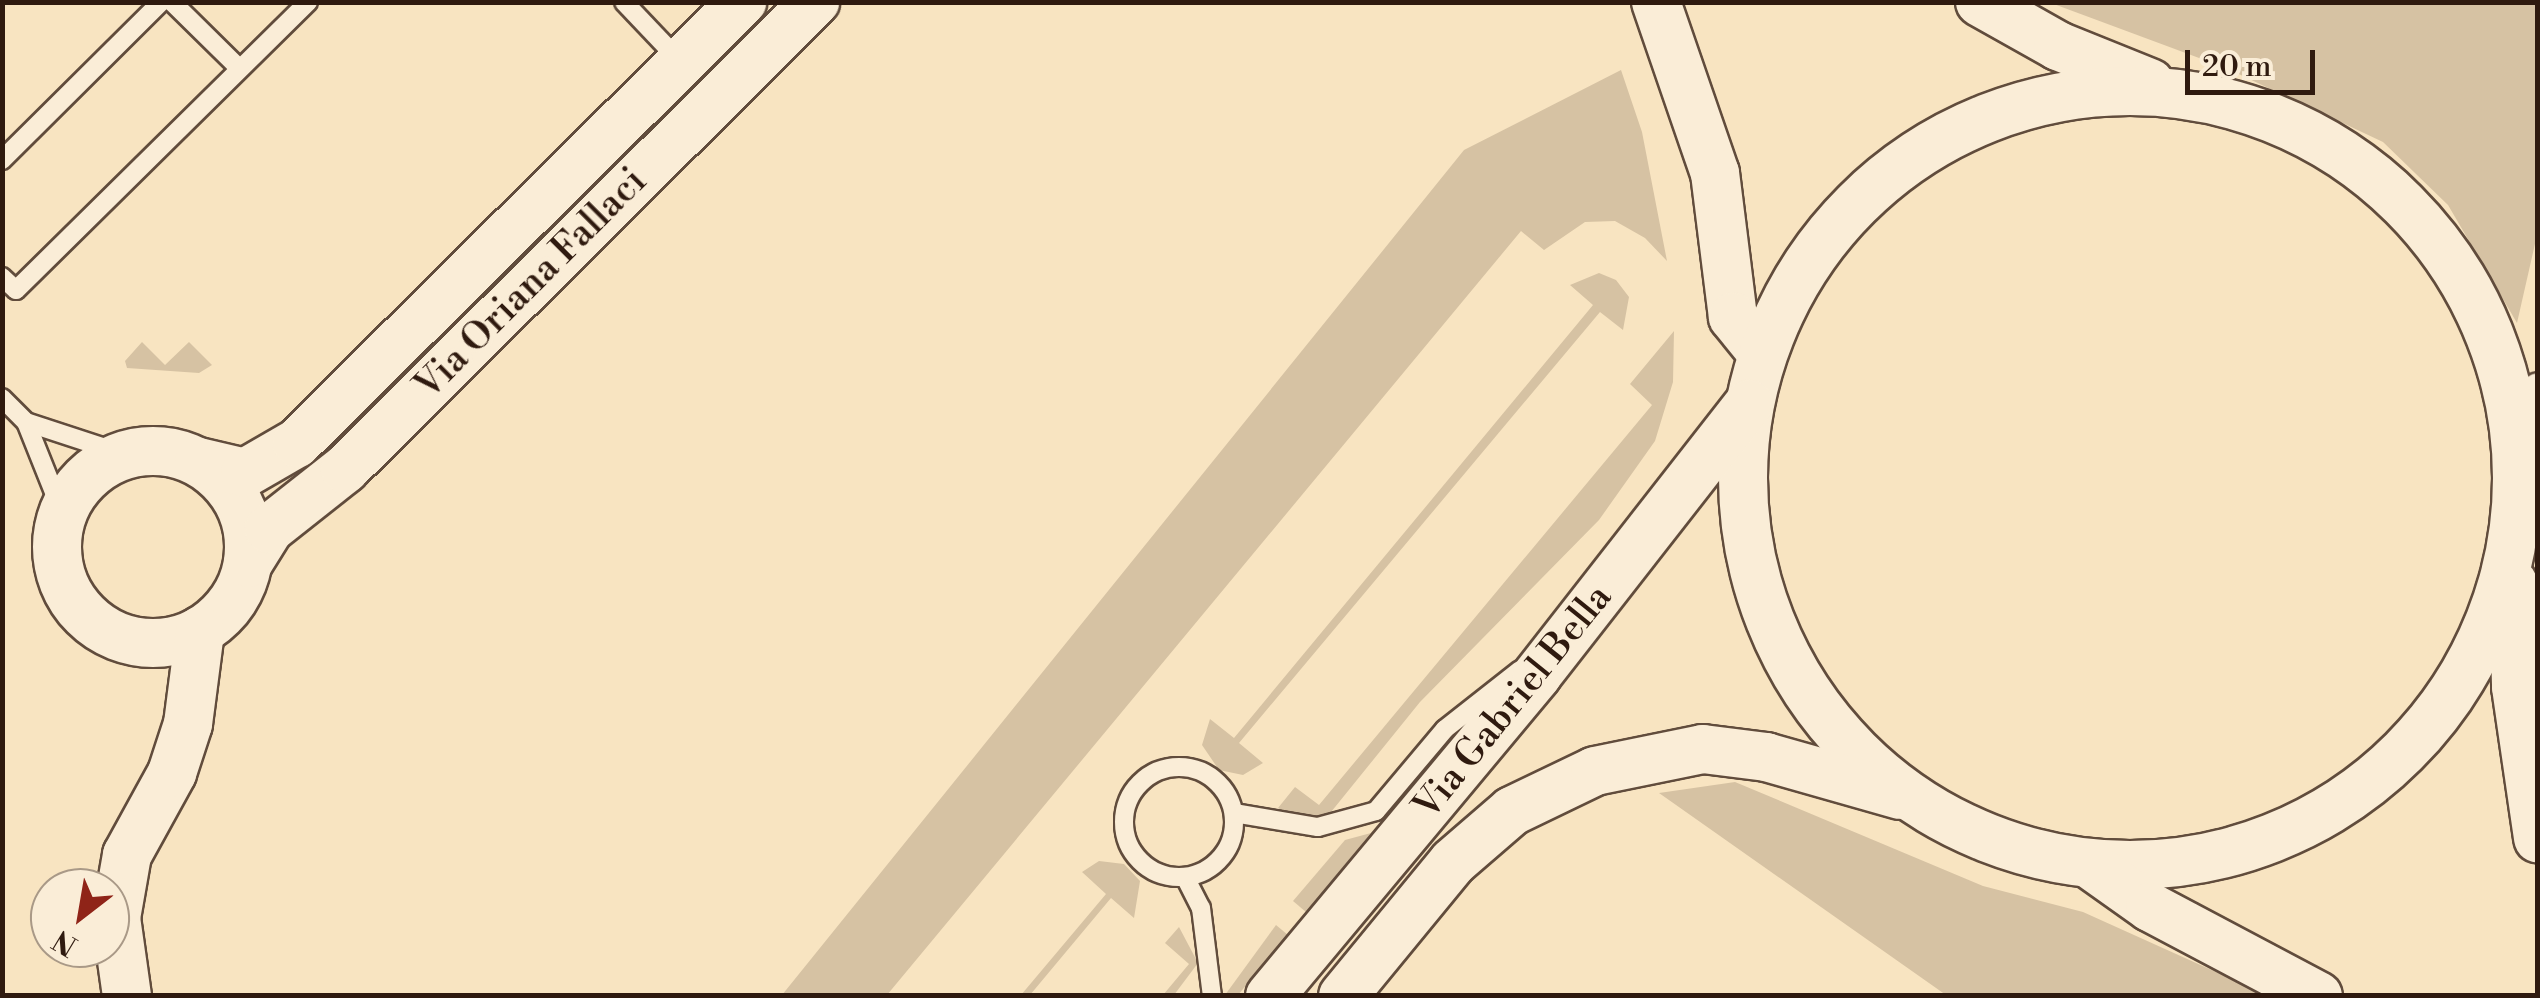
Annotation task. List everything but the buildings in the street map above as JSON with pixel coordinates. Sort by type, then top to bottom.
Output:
[{"type":"street","name":"Via Oriana Fallaci","points":[[199,462],[245,473],[297,444],[742,2]]},
{"type":"street","name":"Via Oriana Fallaci","points":[[248,563],[269,528],[345,469],[814,2]]},
{"type":"street","points":[[1656,2],[1715,174],[1733,317],[1762,353]]},
{"type":"street","points":[[1980,2],[2058,46],[2181,94],[2288,124],[2382,184],[2421,223],[2482,316],[2502,368],[2517,452],[2514,653],[2538,838]]},
{"type":"street","points":[[2181,94],[2063,96],[2006,110],[1934,144],[1856,203],[1817,248],[1762,353],[1749,404],[1744,517],[1772,625],[1829,721],[1912,798],[2026,851],[2088,863],[2162,864],[2234,851],[2302,826],[2365,786],[2419,737],[2462,678],[2494,612],[2513,542]]},
{"type":"street","points":[[2517,452],[2538,389]]},
{"type":"street","name":"Via Gabriel Bella","points":[[1270,996],[1562,643],[1749,404]]},
{"type":"street","points":[[127,996],[116,918],[127,856],[180,749],[200,631],[240,589],[248,563],[248,532],[239,504],[199,462],[150,450],[126,454],[98,467],[62,512],[56,542],[71,599],[115,634],[154,674],[180,749]]},
{"type":"street","points":[[115,634],[144,642],[200,631]]},
{"type":"street","name":"Via Gabriel Bella","points":[[1342,996],[1454,862],[1512,811],[1596,771],[1703,749],[1766,758],[1912,798]]},
{"type":"street","points":[[2088,863],[2150,907],[2318,996]]},
{"type":"lane","points":[[2,160],[161,2]]},
{"type":"lane","points":[[172,2],[240,69]]},
{"type":"lane","points":[[9,283],[308,2]]},
{"type":"lane","points":[[624,2],[681,63]]},
{"type":"lane","points":[[2,398],[26,422],[62,512]]},
{"type":"lane","points":[[26,422],[126,454]]},
{"type":"lane","points":[[1234,813],[1318,827],[1376,811],[1488,688],[1562,643]]},
{"type":"lane","points":[[1184,767],[1218,782],[1234,813],[1228,848],[1202,872],[1185,877],[1167,876],[1136,856],[1124,822],[1136,788],[1166,768],[1184,767]]},
{"type":"lane","points":[[1185,877],[1201,908],[1212,996]]},
{"type":"shaded area","points":[[2051,3],[2537,3],[2537,235],[2517,323],[2448,205],[2383,142],[2226,68]]},
{"type":"shaded area","points":[[1621,70],[1642,132],[1667,261],[1645,238],[1615,221],[1585,222],[1544,250],[1521,231],[887,995],[782,995],[1464,150]]},
{"type":"shaded area","points":[[1599,273],[1616,280],[1629,297],[1623,330],[1600,312],[1239,743],[1263,763],[1243,775],[1219,770],[1202,745],[1210,719],[1234,738],[1593,305],[1570,285]]},
{"type":"shaded area","points":[[1674,331],[1673,382],[1655,441],[1599,520],[1420,702],[1327,817],[1295,818],[1278,808],[1295,787],[1319,805],[1652,405],[1630,384]]},
{"type":"shaded area","points":[[142,342],[165,365],[189,342],[212,365],[199,373],[127,368],[125,361]]},
{"type":"shaded area","points":[[1735,782],[1983,886],[2083,912],[2267,995],[1946,995],[1659,793]]},
{"type":"shaded area","points":[[1371,833],[1306,912],[1293,901],[1345,840]]},
{"type":"shaded area","points":[[1099,861],[1124,864],[1140,881],[1134,918],[1111,898],[1030,995],[1021,995],[1106,894],[1082,872]]},
{"type":"shaded area","points":[[1276,925],[1288,935],[1238,995],[1225,995]]},
{"type":"shaded area","points":[[1179,927],[1198,963],[1174,995],[1163,995],[1189,964],[1165,943]]}]
